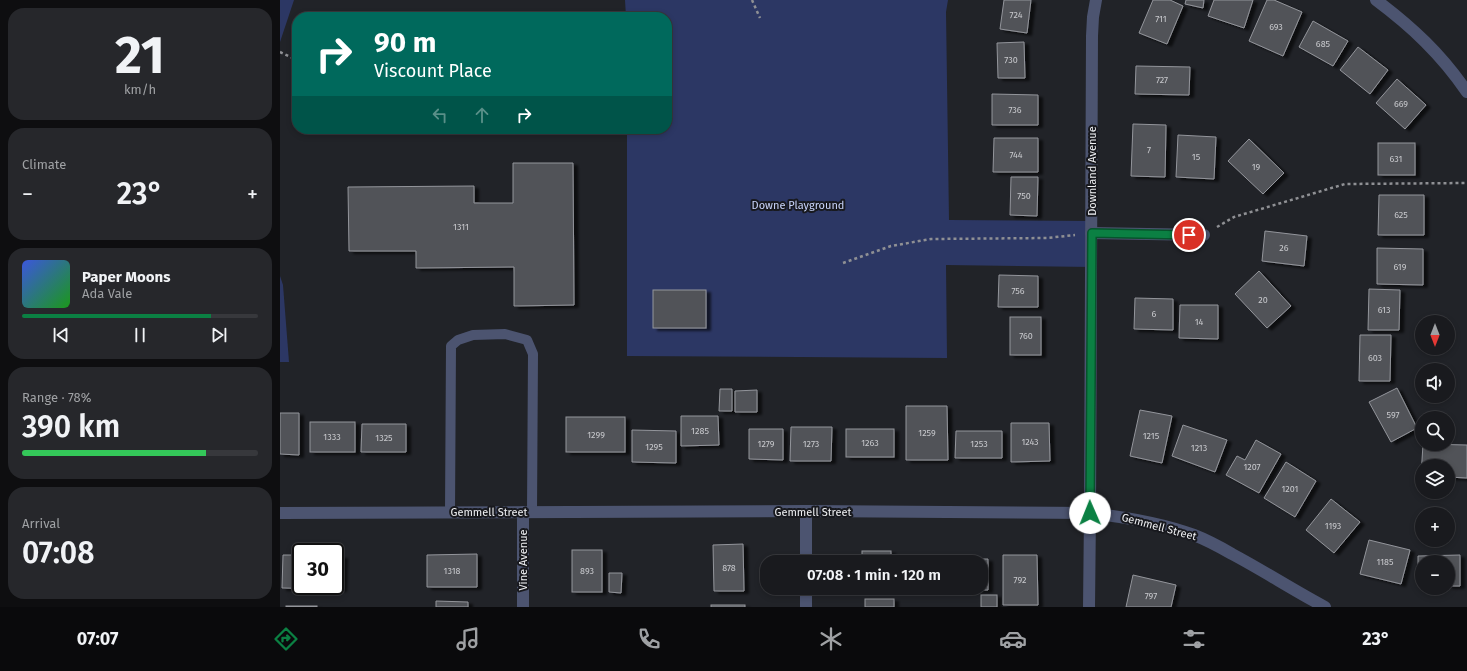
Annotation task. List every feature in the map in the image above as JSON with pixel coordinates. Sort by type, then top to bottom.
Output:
[{"type":"street","name":"Downland Avenue","points":[[1089,607],[1092,36],[1096,0]]},
{"type":"street","points":[[1376,0],[1417,32],[1454,73],[1467,92]]},
{"type":"street","points":[[1092,233],[1204,235]]},
{"type":"street","points":[[806,511],[806,555]]},
{"type":"street","name":"Gemmell Street","points":[[280,513],[806,511],[1090,513],[1140,520],[1194,535],[1264,571],[1324,607]]},
{"type":"street","name":"Vine Avenue","points":[[523,607],[528,512]]},
{"type":"street","points":[[806,595],[806,607]]},
{"type":"lane","points":[[450,512],[451,346],[458,340],[473,335],[505,334],[527,340],[533,354],[528,512]]},
{"type":"path","points":[[752,0],[760,18]]},
{"type":"path","points":[[280,52],[292,58]]},
{"type":"path","points":[[1204,235],[1234,217],[1345,184],[1467,184]]},
{"type":"path","points":[[843,263],[891,246],[931,239],[1047,238],[1092,233]]},
{"type":"green space","points":[[280,0],[294,0],[280,42]]},
{"type":"green space","name":"Downe Playground","points":[[625,0],[948,0],[946,12],[949,220],[1093,221],[1093,267],[946,265],[947,358],[627,356],[627,134],[672,134],[672,12],[626,12]]},
{"type":"green space","points":[[280,276],[283,285],[289,362],[280,362]]},
{"type":"building","points":[[1004,0],[1031,0],[1027,33],[1000,29]]},
{"type":"building","points":[[1153,0],[1170,0],[1183,6],[1167,44],[1139,33]]},
{"type":"building","points":[[1186,0],[1204,0],[1203,8],[1185,4]]},
{"type":"building","points":[[1214,0],[1253,0],[1244,28],[1208,16]]},
{"type":"building","points":[[1267,0],[1274,0],[1302,12],[1283,56],[1249,41]]},
{"type":"building","points":[[1313,21],[1348,41],[1333,66],[1299,47]]},
{"type":"building","points":[[1024,42],[1025,78],[998,78],[997,43]]},
{"type":"building","points":[[1358,47],[1388,70],[1370,94],[1340,70]]},
{"type":"building","points":[[1136,66],[1190,67],[1189,95],[1135,94]]},
{"type":"building","points":[[1397,79],[1426,105],[1405,129],[1376,103]]},
{"type":"building","points":[[992,94],[1038,95],[1038,125],[992,125]]},
{"type":"building","points":[[1133,124],[1166,125],[1165,177],[1131,176]]},
{"type":"building","points":[[1178,135],[1216,137],[1214,179],[1176,177]]},
{"type":"building","points":[[994,138],[1038,138],[1038,172],[993,172]]},
{"type":"building","points":[[1249,139],[1284,173],[1263,194],[1228,161]]},
{"type":"building","points":[[1378,143],[1415,143],[1415,175],[1378,175]]},
{"type":"building","points":[[513,163],[573,163],[574,305],[514,306],[514,267],[416,268],[416,251],[349,251],[348,187],[474,186],[474,203],[513,203]]},
{"type":"building","points":[[1011,177],[1038,177],[1037,216],[1010,215]]},
{"type":"building","points":[[1379,195],[1424,195],[1424,235],[1378,235]]},
{"type":"building","points":[[1265,231],[1307,236],[1304,266],[1262,261]]},
{"type":"building","points":[[1377,248],[1423,249],[1423,285],[1377,284]]},
{"type":"building","points":[[1259,271],[1291,306],[1267,328],[1235,294]]},
{"type":"building","points":[[999,275],[1038,276],[1038,307],[998,307]]},
{"type":"building","points":[[1369,289],[1400,290],[1399,330],[1368,330]]},
{"type":"building","points":[[653,290],[706,290],[706,328],[653,328]]},
{"type":"building","points":[[1135,298],[1173,299],[1173,330],[1134,329]]},
{"type":"building","points":[[1180,305],[1218,305],[1218,339],[1179,338]]},
{"type":"building","points":[[1010,317],[1041,317],[1041,355],[1010,355]]},
{"type":"building","points":[[1360,335],[1391,335],[1390,381],[1359,381]]},
{"type":"building","points":[[1397,388],[1415,424],[1415,429],[1391,442],[1369,402]]},
{"type":"building","points":[[720,389],[732,389],[732,411],[719,411]]},
{"type":"building","points":[[757,390],[757,412],[735,412],[735,391]]},
{"type":"building","points":[[906,406],[947,406],[948,460],[906,460]]},
{"type":"building","points":[[1140,410],[1172,416],[1162,463],[1130,456]]},
{"type":"building","points":[[280,413],[299,413],[299,455],[280,454]]},
{"type":"building","points":[[681,416],[718,416],[719,445],[681,446]]},
{"type":"building","points":[[566,417],[625,417],[625,452],[566,452]]},
{"type":"building","points":[[310,422],[355,422],[355,452],[310,452]]},
{"type":"building","points":[[1011,423],[1049,423],[1050,461],[1011,462]]},
{"type":"building","points":[[362,424],[406,424],[406,452],[361,452]]},
{"type":"building","points":[[1183,425],[1227,440],[1215,472],[1172,456]]},
{"type":"building","points":[[791,427],[832,427],[831,461],[790,461]]},
{"type":"building","points":[[749,429],[783,429],[783,460],[749,459]]},
{"type":"building","points":[[846,429],[894,429],[894,457],[846,457]]},
{"type":"building","points":[[632,430],[676,431],[676,463],[632,462]]},
{"type":"building","points":[[956,431],[1002,431],[1002,458],[955,458]]},
{"type":"building","points":[[1256,440],[1281,454],[1259,493],[1226,475],[1237,456],[1245,460]]},
{"type":"building","points":[[1455,445],[1467,445],[1467,478],[1455,477],[1455,459],[1422,459],[1423,451],[1455,451]]},
{"type":"building","points":[[1286,462],[1316,481],[1295,517],[1264,498]]},
{"type":"building","points":[[1331,499],[1360,522],[1334,553],[1306,530]]},
{"type":"building","points":[[1369,540],[1410,550],[1401,584],[1360,574]]},
{"type":"building","points":[[743,544],[744,591],[714,591],[713,545]]},
{"type":"building","points":[[572,550],[602,550],[602,592],[572,592]]},
{"type":"building","points":[[862,551],[891,551],[891,555],[862,555]]},
{"type":"building","points":[[477,554],[477,587],[427,587],[427,555]]},
{"type":"building","points":[[283,555],[292,555],[292,588],[282,588]]},
{"type":"building","points":[[1003,555],[1037,555],[1038,605],[1003,605]]},
{"type":"building","points":[[1455,555],[1460,555],[1460,586],[1455,586]]},
{"type":"building","points":[[609,573],[622,573],[621,593],[609,592]]},
{"type":"building","points":[[1133,575],[1176,585],[1171,607],[1126,607]]},
{"type":"building","points":[[981,595],[997,595],[997,607],[981,607]]},
{"type":"building","points":[[865,599],[894,599],[894,607],[865,607]]},
{"type":"building","points":[[436,601],[468,602],[468,607],[436,607]]},
{"type":"building","points":[[711,605],[745,605],[745,607],[711,607]]},
{"type":"building","points":[[317,606],[317,607],[286,607]]},
{"type":"route","points":[[1090,513],[1092,233],[1189,235]]}]
